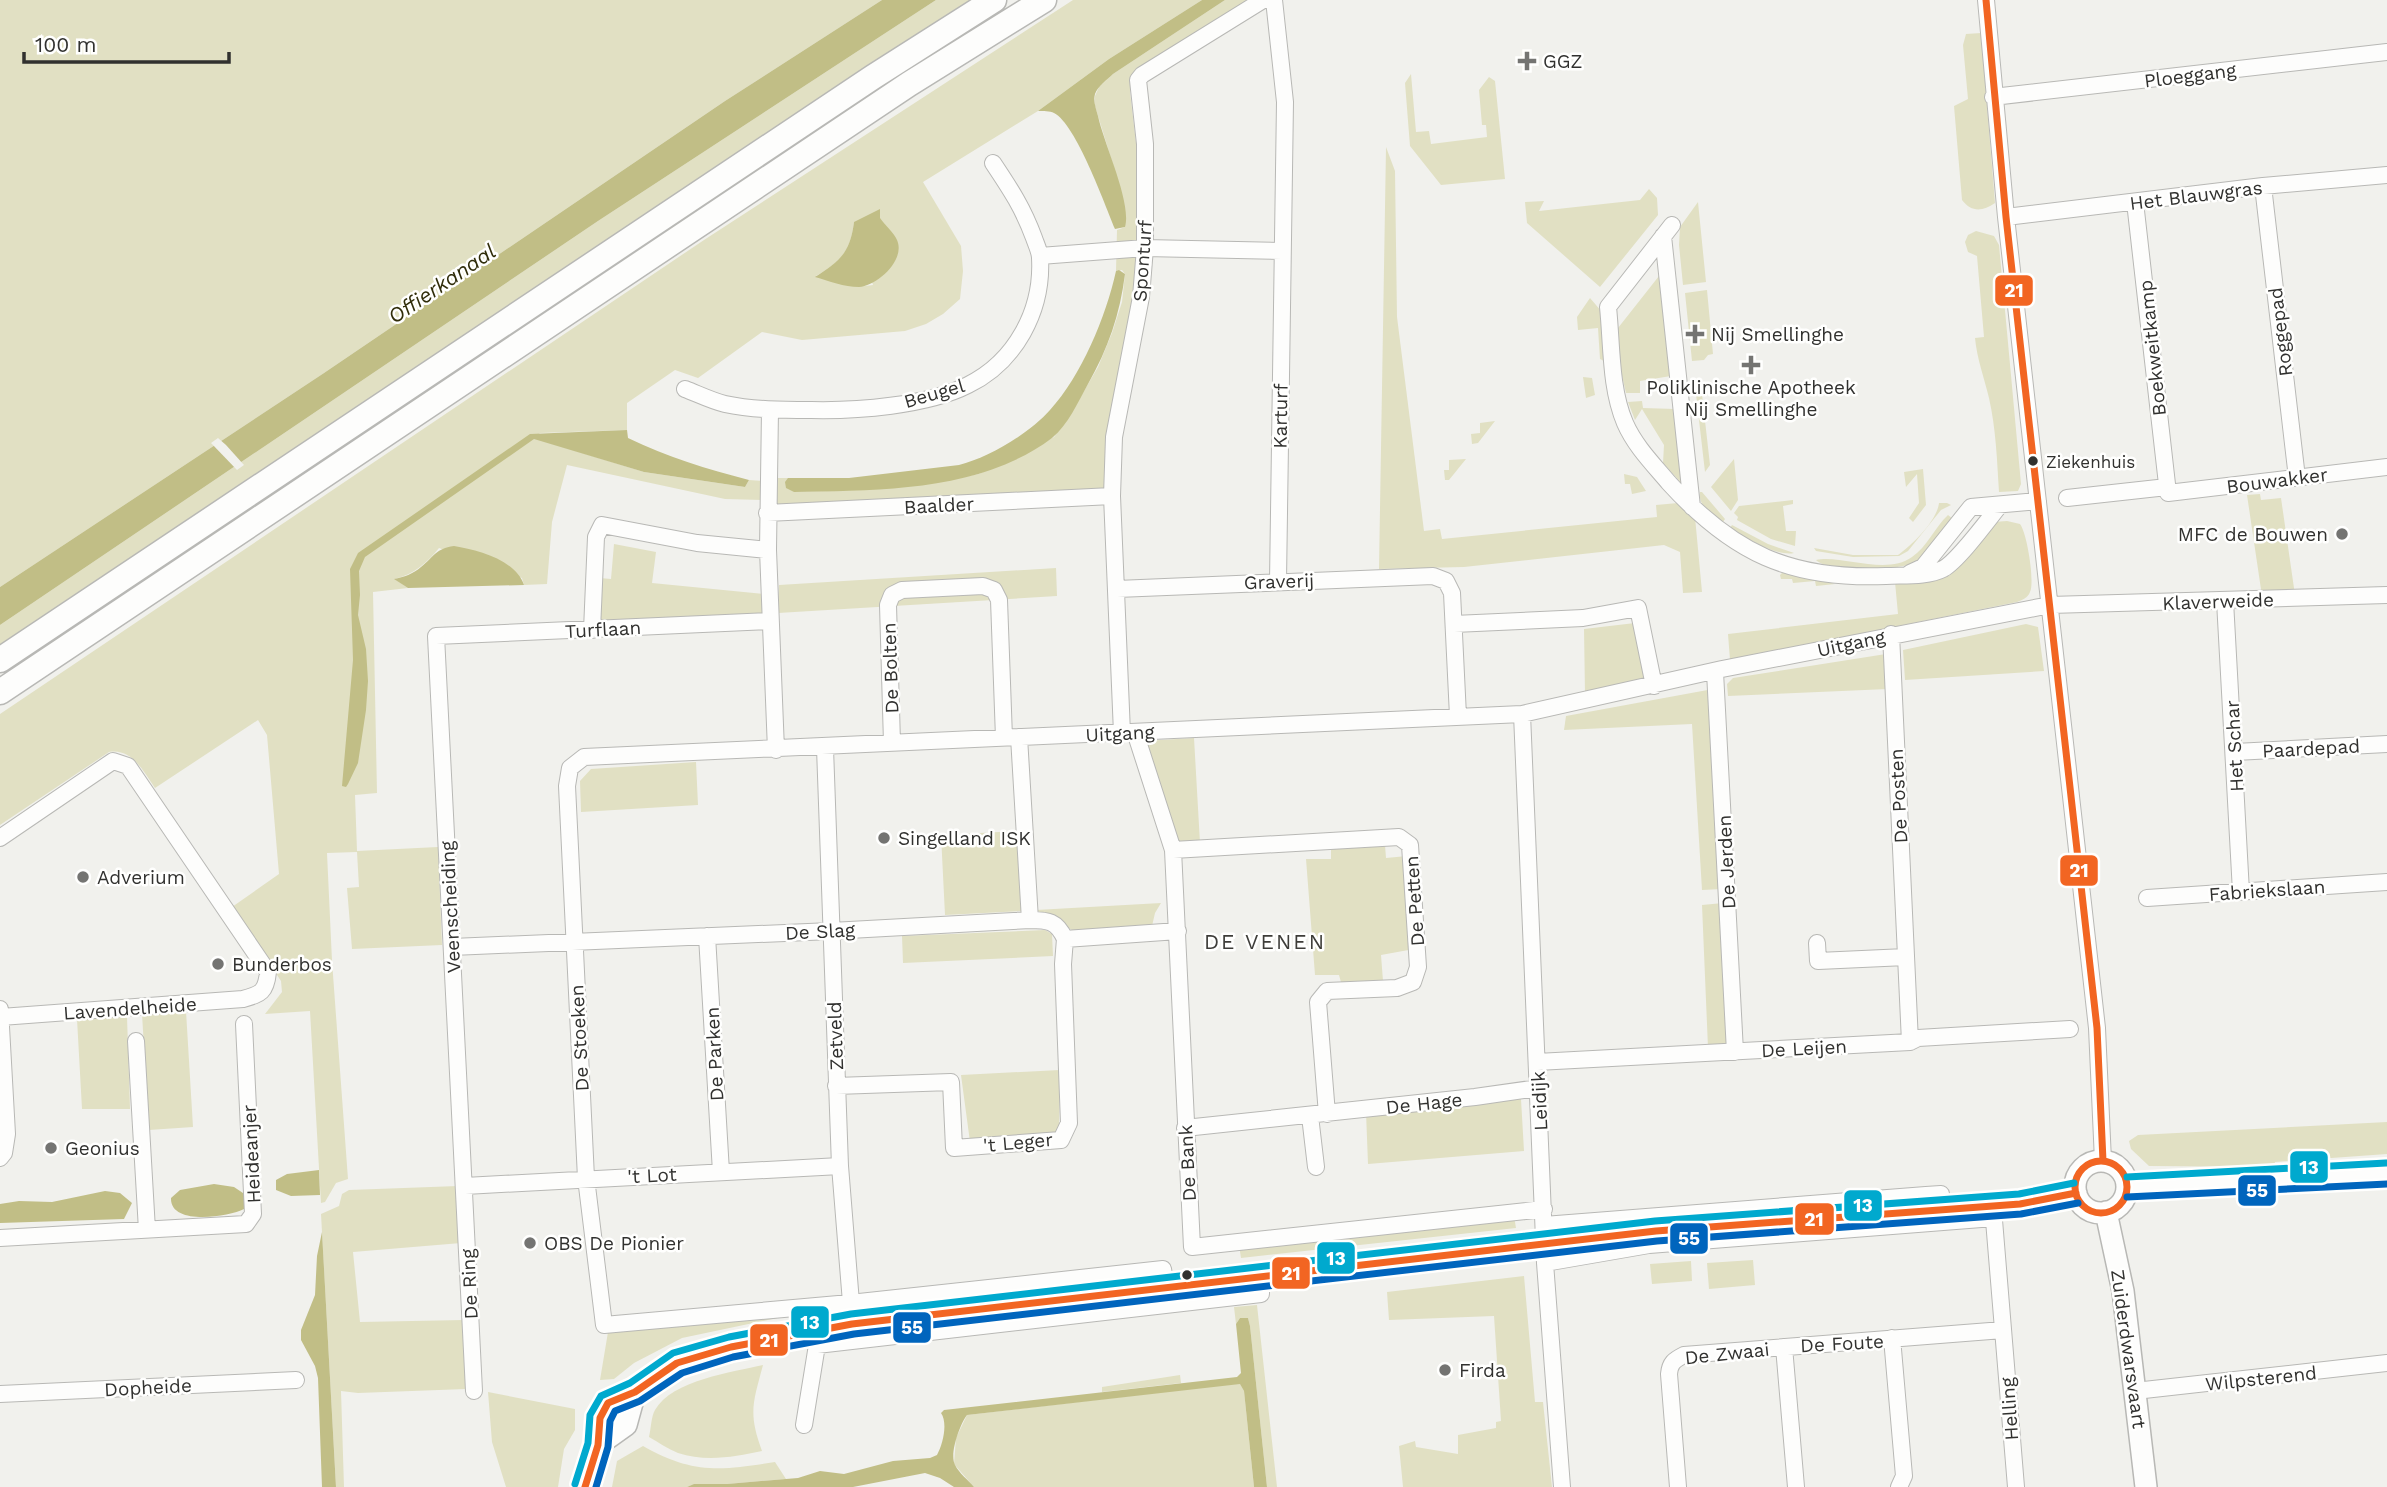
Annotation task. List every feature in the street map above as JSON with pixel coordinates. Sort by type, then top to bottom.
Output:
[{"type":"highway","points":[[0,660],[850,92],[994,0]]},
{"type":"highway","points":[[0,692],[874,107],[1044,0]]},
{"type":"main road","points":[[2103,1161],[2120,1169],[2127,1186],[2121,1203],[2106,1212],[2096,1212],[2087,1209],[2080,1202],[2075,1183],[2078,1174],[2093,1162],[2103,1161]]},
{"type":"main road","points":[[2127,1186],[2223,1184],[2387,1174]]},
{"type":"main road","points":[[585,1487],[598,1445],[598,1429],[603,1409],[608,1403],[635,1392],[677,1363],[695,1356],[852,1322],[1164,1278],[1261,1277],[1545,1235],[1656,1231],[1942,1201],[1993,1212],[2076,1193]]},
{"type":"main road","name":"Zuiderdwarsvaart","points":[[2106,1212],[2123,1291],[2146,1487]]},
{"type":"street","name":"Sponturf","points":[[1117,589],[1112,496],[1114,437],[1142,296],[1145,248],[1145,144],[1138,80],[1263,0]]},
{"type":"street","name":"Karturf","points":[[1274,0],[1285,102],[1278,581]]},
{"type":"street","points":[[1986,0],[1993,97],[2097,1028],[2103,1161]]},
{"type":"street","name":"Ploeggang","points":[[1993,97],[2387,52]]},
{"type":"street","name":"Beugel","points":[[685,389],[725,404],[770,410],[847,411],[926,399],[967,386],[994,369],[1016,346],[1030,319],[1038,293],[1040,256],[1024,209],[993,163]]},
{"type":"street","name":"Het Blauwgras","points":[[2006,217],[2263,186],[2387,175]]},
{"type":"street","name":"Roggepad","points":[[2263,186],[2297,478]]},
{"type":"street","name":"Boekweitkamp","points":[[2136,202],[2167,490]]},
{"type":"street","points":[[1692,507],[1668,231],[1608,307],[1615,389],[1625,423],[1642,453],[1698,514],[1740,546],[1774,561],[1830,574],[1855,577],[1935,573],[1948,566],[1984,513],[2000,505],[2038,501]]},
{"type":"street","points":[[1040,256],[1145,248],[1282,251]]},
{"type":"street","points":[[770,410],[767,513],[776,750]]},
{"type":"street","name":"Bouwakker","points":[[2067,498],[2297,478],[2387,467]]},
{"type":"street","name":"Baalder","points":[[767,513],[1112,496]]},
{"type":"street","points":[[1911,573],[1923,567],[1971,507],[1984,513]]},
{"type":"street","points":[[592,630],[596,537],[602,525],[697,543],[768,550]]},
{"type":"street","name":"Graverij","points":[[1117,589],[1433,576],[1446,581],[1452,593],[1458,716]]},
{"type":"street","name":"De Bolten","points":[[892,743],[888,605],[892,595],[902,590],[916,589],[983,586],[993,590],[999,600],[1011,737]]},
{"type":"street","points":[[1117,589],[1129,733]]},
{"type":"street","name":"Klaverweide","points":[[2050,605],[2387,595]]},
{"type":"street","name":"Het Schar","points":[[2225,601],[2241,892]]},
{"type":"street","name":"Uitgang","points":[[584,757],[1522,714],[1891,635],[2050,605]]},
{"type":"street","points":[[1454,624],[1583,618],[1638,608],[1654,686]]},
{"type":"street","name":"Turflaan","points":[[436,636],[770,621]]},
{"type":"street","name":"De Posten","points":[[1891,635],[1910,1042]]},
{"type":"street","name":"Veenscheiding","points":[[436,636],[464,1182]]},
{"type":"street","name":"De Jerden","points":[[1715,672],[1735,1052]]},
{"type":"street","name":"Leidijk","points":[[1522,714],[1545,1235],[1562,1487]]},
{"type":"street","name":"De Bank","points":[[1129,733],[1173,850],[1192,1247],[1545,1235]]},
{"type":"street","points":[[1011,737],[1030,920]]},
{"type":"street","name":"Paardepad","points":[[2235,752],[2387,744]]},
{"type":"street","name":"Zetveld","points":[[825,748],[836,1086],[852,1322]]},
{"type":"street","name":"De Stoeken","points":[[584,757],[570,768],[566,786],[586,1178],[604,1325],[852,1322]]},
{"type":"street","name":"Lavendelheide","points":[[0,838],[113,761],[128,766],[268,972],[267,984],[259,994],[243,999],[1,1017]]},
{"type":"street","name":"De Petten","points":[[1173,850],[1399,836],[1410,845],[1418,967],[1413,982],[1397,988],[1326,991],[1318,1002],[1327,1114]]},
{"type":"street","name":"Fabriekslaan","points":[[2147,898],[2387,882]]},
{"type":"street","name":"De Slag","points":[[452,947],[1030,920],[1052,922],[1060,928],[1065,939]]},
{"type":"street","points":[[1065,939],[1178,931]]},
{"type":"street","name":"De Parken","points":[[707,936],[722,1172]]},
{"type":"street","name":"'t Leger","points":[[836,1086],[950,1082],[954,1148],[1061,1140],[1069,1123],[1063,964],[1065,939]]},
{"type":"street","points":[[1817,943],[1818,961],[1906,957]]},
{"type":"street","points":[[0,1009],[8,1134],[4,1153],[0,1158]]},
{"type":"street","name":"Heideanjer","points":[[0,1238],[246,1224],[253,1214],[244,1024]]},
{"type":"street","name":"De Leijen","points":[[1537,1062],[1910,1042],[1918,1038],[2070,1029]]},
{"type":"street","points":[[136,1041],[146,1230]]},
{"type":"street","name":"De Hage","points":[[1185,1128],[1310,1116],[1538,1088]]},
{"type":"street","points":[[1310,1116],[1316,1167]]},
{"type":"street","name":"'t Lot","points":[[464,1182],[840,1166]]},
{"type":"street","name":"De Ring","points":[[464,1182],[474,1391]]},
{"type":"street","points":[[1545,1235],[1649,1245],[1993,1212]]},
{"type":"street","name":"Helling","points":[[1993,1212],[2015,1487]]},
{"type":"street","points":[[804,1425],[817,1345],[852,1322],[1261,1294],[1261,1277]]},
{"type":"street","points":[[1892,1338],[2003,1330]]},
{"type":"street","name":"De Foute","points":[[1796,1487],[1784,1347],[1892,1338],[1904,1476],[1899,1487]]},
{"type":"street","name":"De Zwaai","points":[[1678,1487],[1670,1365],[1684,1355],[1784,1347]]},
{"type":"street","name":"Wilpsterend","points":[[2135,1391],[2387,1363]]},
{"type":"street","name":"Dopheide","points":[[0,1394],[296,1380]]},
{"type":"green space","points":[[0,0],[882,0],[725,101],[324,373],[0,587]]},
{"type":"green space","points":[[936,0],[976,0],[0,646],[0,625],[598,221]]},
{"type":"green space","points":[[1073,0],[1202,0],[1109,59],[1038,111],[923,182],[961,246],[963,271],[960,299],[943,314],[926,324],[905,331],[802,340],[762,332],[698,378],[675,370],[627,403],[627,430],[540,433],[534,438],[644,472],[745,487],[749,480],[763,481],[762,500],[725,499],[567,465],[552,522],[547,584],[524,585],[522,578],[439,548],[420,567],[395,579],[408,588],[373,592],[377,793],[355,795],[357,851],[438,847],[442,945],[352,949],[347,888],[359,887],[357,852],[327,853],[348,1179],[336,1183],[325,1202],[321,1203],[310,1011],[265,1014],[282,992],[281,981],[232,907],[279,874],[267,735],[258,720],[155,788],[131,757],[109,752],[0,825],[0,714],[704,240]],"holes":[[[854,222],[873,285],[844,284],[816,276],[843,255],[850,241]]]},
{"type":"green space","points":[[1225,0],[1251,0],[1133,85],[1130,92],[1136,143],[1141,238],[1109,485],[1102,490],[779,508],[772,504],[773,478],[788,478],[794,492],[919,485],[979,474],[1054,437],[1098,367],[1122,302],[1125,274],[1122,270],[1116,271],[1117,230],[1125,227],[1114,168],[1095,106],[1095,96],[1099,87],[1113,74]]},
{"type":"green space","points":[[1981,33],[1995,203],[1986,208],[1974,209],[1962,200],[1954,106],[1968,99],[1963,45],[1966,34]]},
{"type":"green space","points":[[1411,74],[1416,132],[1429,131],[1431,144],[1487,137],[1486,125],[1482,125],[1479,90],[1489,77],[1495,81],[1505,179],[1441,185],[1410,146],[1405,83]]},
{"type":"green space","points":[[1386,147],[1395,171],[1397,317],[1424,531],[1440,529],[1442,539],[1657,517],[1656,505],[1678,503],[1695,517],[1702,592],[1683,593],[1680,552],[1664,545],[1464,567],[1379,569]]},
{"type":"green space","points":[[1649,189],[1657,198],[1658,215],[1600,287],[1527,223],[1525,202],[1544,201],[1539,211],[1640,200]]},
{"type":"green space","points":[[1698,202],[1706,282],[1683,285],[1680,227]]},
{"type":"green space","points":[[1976,231],[1994,236],[1999,245],[2021,484],[2018,491],[1999,492],[1993,421],[1975,338],[1984,337],[1977,256],[1968,252],[1965,242],[1968,235]]},
{"type":"green space","points":[[1659,276],[1671,376],[1640,381],[1640,393],[1626,393],[1620,367],[1618,328]]},
{"type":"green space","points":[[1707,290],[1713,354],[1704,360],[1692,361],[1685,293]]},
{"type":"green space","points":[[1590,298],[1602,312],[1604,361],[1600,359],[1598,328],[1578,330],[1577,317]]},
{"type":"green space","points":[[1583,377],[1592,378],[1595,395],[1586,398]]},
{"type":"green space","points":[[1696,394],[1702,394],[1710,465],[1705,472]]},
{"type":"green space","points":[[1642,401],[1643,408],[1675,409],[1684,486],[1663,463],[1664,445],[1642,409],[1635,420],[1628,402]]},
{"type":"green space","points":[[1495,421],[1478,443],[1472,444],[1471,434],[1480,433],[1480,423]]},
{"type":"green space","points":[[1466,459],[1449,480],[1445,480],[1444,470],[1449,470],[1449,460]]},
{"type":"green space","points":[[1734,459],[1738,500],[1731,511],[1711,487]]},
{"type":"green space","points":[[1923,469],[1926,505],[1913,522],[1909,518],[1919,503],[1917,474],[1906,487],[1904,472]]},
{"type":"green space","points":[[1624,474],[1637,477],[1646,491],[1632,494],[1630,484],[1625,484]]},
{"type":"green space","points":[[1700,492],[1725,519],[1723,522],[1703,506]]},
{"type":"green space","points":[[2260,494],[2261,500],[2281,498],[2295,595],[2262,596],[2247,495]]},
{"type":"green space","points":[[1793,500],[1793,504],[1783,506],[1786,531],[1796,531],[1795,546],[1771,539],[1737,520],[1738,517],[1734,513],[1739,506]]},
{"type":"green space","points":[[1939,503],[1951,505],[1941,510],[1929,525]]},
{"type":"green space","points":[[1948,515],[1953,519],[1919,561],[1897,567],[1866,570],[1835,567],[1816,560],[1877,565],[1901,562],[1917,553]]},
{"type":"green space","points":[[1994,522],[2020,524],[2028,547],[2031,587],[2023,600],[1730,660],[1728,634],[1898,614],[1895,582],[1949,576]]},
{"type":"green space","points":[[1732,525],[1768,544],[1794,553],[1779,552],[1761,545],[1730,528]]},
{"type":"green space","points":[[1928,526],[1908,551],[1899,556],[1853,557],[1816,551],[1814,548],[1853,555],[1898,555]]},
{"type":"green space","points":[[614,544],[656,552],[652,583],[765,594],[766,616],[598,625],[600,578],[611,579]]},
{"type":"green space","points":[[1056,568],[1057,596],[778,613],[779,585]]},
{"type":"green space","points":[[1784,571],[1835,584],[1816,586],[1815,581],[1793,583],[1792,579],[1781,579],[1780,575]]},
{"type":"green space","points":[[1635,623],[1645,681],[1585,694],[1584,629]]},
{"type":"green space","points":[[2026,624],[2038,627],[2044,671],[1905,680],[1903,650]]},
{"type":"green space","points":[[1886,654],[1888,689],[1728,696],[1727,684],[1733,678]]},
{"type":"green space","points":[[1713,689],[1722,889],[1702,890],[1692,724],[1564,730],[1566,716]]},
{"type":"green space","points":[[1194,738],[1200,843],[1178,845],[1144,741]]},
{"type":"green space","points":[[696,762],[698,805],[581,812],[580,781],[591,769]]},
{"type":"green space","points":[[1019,831],[1023,911],[945,915],[941,835]]},
{"type":"green space","points":[[1385,845],[1386,858],[1407,856],[1414,949],[1381,955],[1383,981],[1342,986],[1339,975],[1315,975],[1306,859],[1331,859],[1331,847]]},
{"type":"green space","points":[[1161,903],[1152,926],[1081,935],[1036,910]]},
{"type":"green space","points":[[1723,903],[1729,1047],[1708,1048],[1702,905]]},
{"type":"green space","points":[[1045,930],[1052,934],[1053,956],[903,963],[902,936]]},
{"type":"green space","points":[[186,1011],[193,1127],[149,1130],[142,1014]]},
{"type":"green space","points":[[127,1016],[130,1109],[82,1109],[77,1019]]},
{"type":"green space","points":[[1060,1070],[1059,1133],[970,1142],[961,1075]]},
{"type":"green space","points":[[1521,1099],[1524,1151],[1368,1164],[1366,1112]]},
{"type":"green space","points":[[2387,1122],[2387,1154],[2275,1162],[2274,1167],[2149,1166],[2131,1149],[2129,1141],[2138,1135]]},
{"type":"green space","points":[[458,1186],[461,1243],[353,1252],[360,1322],[464,1320],[466,1389],[358,1393],[341,1391],[344,1487],[336,1487],[321,1214],[339,1206],[342,1194],[349,1190]]},
{"type":"green space","points":[[1514,1216],[1516,1228],[1241,1258],[1239,1245]]},
{"type":"green space","points":[[1753,1260],[1755,1285],[1709,1289],[1707,1263]]},
{"type":"green space","points":[[1691,1261],[1692,1281],[1652,1284],[1650,1264]]},
{"type":"green space","points":[[1524,1276],[1535,1402],[1543,1402],[1552,1487],[1403,1487],[1399,1446],[1415,1441],[1416,1447],[1458,1454],[1458,1435],[1496,1428],[1496,1422],[1501,1421],[1494,1316],[1389,1320],[1387,1292]]},
{"type":"green space","points":[[1257,1305],[1277,1487],[1267,1487],[1250,1326],[1248,1318],[1240,1318],[1236,1324],[1234,1307]]},
{"type":"green space","points":[[815,1310],[682,1338],[634,1363],[614,1379],[600,1380],[608,1332]]},
{"type":"green space","points":[[763,1365],[754,1408],[755,1427],[762,1451],[731,1457],[688,1456],[649,1437],[655,1410],[675,1391],[720,1374]]},
{"type":"green space","points":[[1180,1375],[1181,1383],[1102,1392],[1102,1387]]},
{"type":"green space","points":[[1240,1383],[1244,1391],[1254,1487],[974,1487],[954,1464],[956,1438],[967,1415]]},
{"type":"green space","points":[[488,1392],[575,1409],[575,1430],[564,1449],[558,1487],[506,1487],[492,1442]]},
{"type":"green space","points":[[643,1446],[677,1462],[707,1468],[775,1462],[786,1479],[695,1484],[687,1487],[612,1487],[617,1461]]},
{"type":"shaded area","points":[[882,0],[936,0],[598,221],[0,625],[0,587],[324,373],[725,101]]},
{"type":"shaded area","points":[[1202,0],[1225,0],[1113,74],[1095,94],[1101,128],[1125,203],[1125,227],[1115,229],[1089,166],[1071,132],[1054,113],[1038,111],[1109,59]]},
{"type":"shaded area","points":[[880,209],[880,218],[896,237],[899,248],[888,271],[874,282],[859,287],[815,277],[842,255],[850,241],[854,222]]},
{"type":"shaded area","points":[[1116,271],[1125,274],[1123,289],[1107,344],[1072,413],[1052,438],[1024,456],[993,469],[928,485],[794,492],[786,488],[785,482],[788,478],[849,478],[959,465],[983,457],[1020,436],[1042,419],[1072,380],[1091,345]]},
{"type":"shaded area","points":[[627,430],[628,438],[657,451],[749,480],[745,487],[644,472],[534,439],[365,557],[359,571],[358,615],[366,649],[366,710],[358,763],[346,787],[342,786],[353,660],[350,569],[358,553],[530,434]]},
{"type":"shaded area","points":[[454,546],[474,550],[505,563],[520,576],[524,585],[408,588],[394,579],[412,573],[439,551]]},
{"type":"shaded area","points":[[319,1170],[320,1195],[291,1196],[276,1190],[276,1180],[287,1174]]},
{"type":"shaded area","points":[[214,1184],[234,1187],[246,1195],[244,1209],[226,1215],[201,1217],[180,1213],[173,1207],[171,1198],[180,1190]]},
{"type":"shaded area","points":[[105,1191],[120,1193],[132,1203],[124,1219],[0,1223],[0,1204],[19,1201],[52,1202]]},
{"type":"shaded area","points":[[322,1232],[336,1487],[322,1487],[318,1378],[315,1366],[301,1340],[301,1330],[315,1295],[317,1256]]},
{"type":"shaded area","points":[[1240,1318],[1248,1318],[1250,1326],[1267,1487],[1254,1487],[1244,1391],[1240,1384],[967,1415],[961,1425],[953,1454],[955,1465],[974,1487],[954,1487],[925,1473],[853,1487],[687,1487],[694,1484],[798,1478],[820,1471],[844,1474],[893,1461],[930,1458],[937,1455],[941,1445],[944,1428],[941,1413],[944,1410],[1237,1377],[1241,1373],[1236,1324]]},
{"type":"pier","points":[[218,438],[244,465],[237,470],[211,443]]},
{"type":"transit line","name":"21","points":[[1986,0],[2006,217],[2097,1028],[2103,1161]]},
{"type":"transit line","name":"21","points":[[2101,1161],[2111,1163],[2119,1169],[2125,1177],[2127,1187],[2125,1197],[2119,1205],[2111,1211],[2101,1213],[2091,1211],[2083,1205],[2077,1197],[2075,1187],[2077,1177],[2083,1169],[2091,1163],[2101,1161]]},
{"type":"transit line","name":"13","points":[[2127,1177],[2386,1163]]},
{"type":"transit line","name":"13","points":[[575,1484],[588,1443],[590,1415],[601,1396],[630,1383],[673,1353],[729,1337],[851,1314],[1655,1221],[2019,1194],[2074,1183]]},
{"type":"transit line","name":"55","points":[[2127,1197],[2387,1184]]},
{"type":"transit line","name":"21","points":[[585,1487],[598,1445],[600,1418],[608,1403],[635,1392],[677,1363],[731,1347],[852,1324],[1656,1231],[2020,1204],[2076,1193]]},
{"type":"transit line","name":"55","points":[[596,1487],[608,1447],[610,1421],[615,1411],[640,1401],[682,1373],[733,1357],[854,1334],[1657,1241],[2021,1214],[2078,1203]]},
{"type":"place","name":"GGZ","points":[[1527,61]]},
{"type":"place","name":"Nij Smellinghe","points":[[1695,334]]},
{"type":"place","name":"Poliklinische Apotheek Nij Smellinghe","points":[[1751,365]]},
{"type":"place","name":"Ziekenhuis","points":[[2033,461]]},
{"type":"place","name":"MFC de Bouwen","points":[[2342,534]]},
{"type":"place","name":"Singelland ISK","points":[[884,838]]},
{"type":"place","name":"Adverium","points":[[83,877]]},
{"type":"place","name":"Bunderbos","points":[[218,964]]},
{"type":"place","name":"Geonius","points":[[51,1148]]},
{"type":"place","name":"OBS De Pionier","points":[[530,1243]]},
{"type":"place","name":"Firda","points":[[1445,1370]]},
{"type":"district","name":"DE VENEN","points":[[1265,942]]},
{"type":"water label","name":"Offierkanaal","points":[[442,284]]}]
